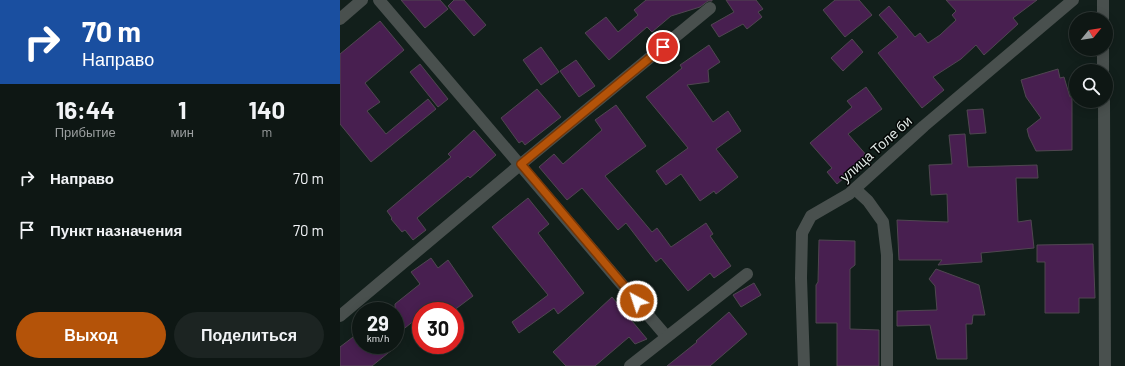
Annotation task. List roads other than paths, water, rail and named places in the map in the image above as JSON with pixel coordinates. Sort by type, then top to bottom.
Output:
[{"type":"street","points":[[340,19],[362,0]]},
{"type":"street","points":[[379,0],[521,164],[666,336]]},
{"type":"street","name":"улица Толе би","points":[[804,366],[801,278],[802,233],[811,216],[855,189],[924,126],[1073,0]]},
{"type":"street","points":[[1103,0],[1103,12]]},
{"type":"street","points":[[340,316],[710,8]]},
{"type":"street","points":[[1104,108],[1105,366]]},
{"type":"street","points":[[855,189],[868,201],[883,222],[887,254],[887,366]]},
{"type":"street","points":[[630,366],[666,336],[747,274]]}]
